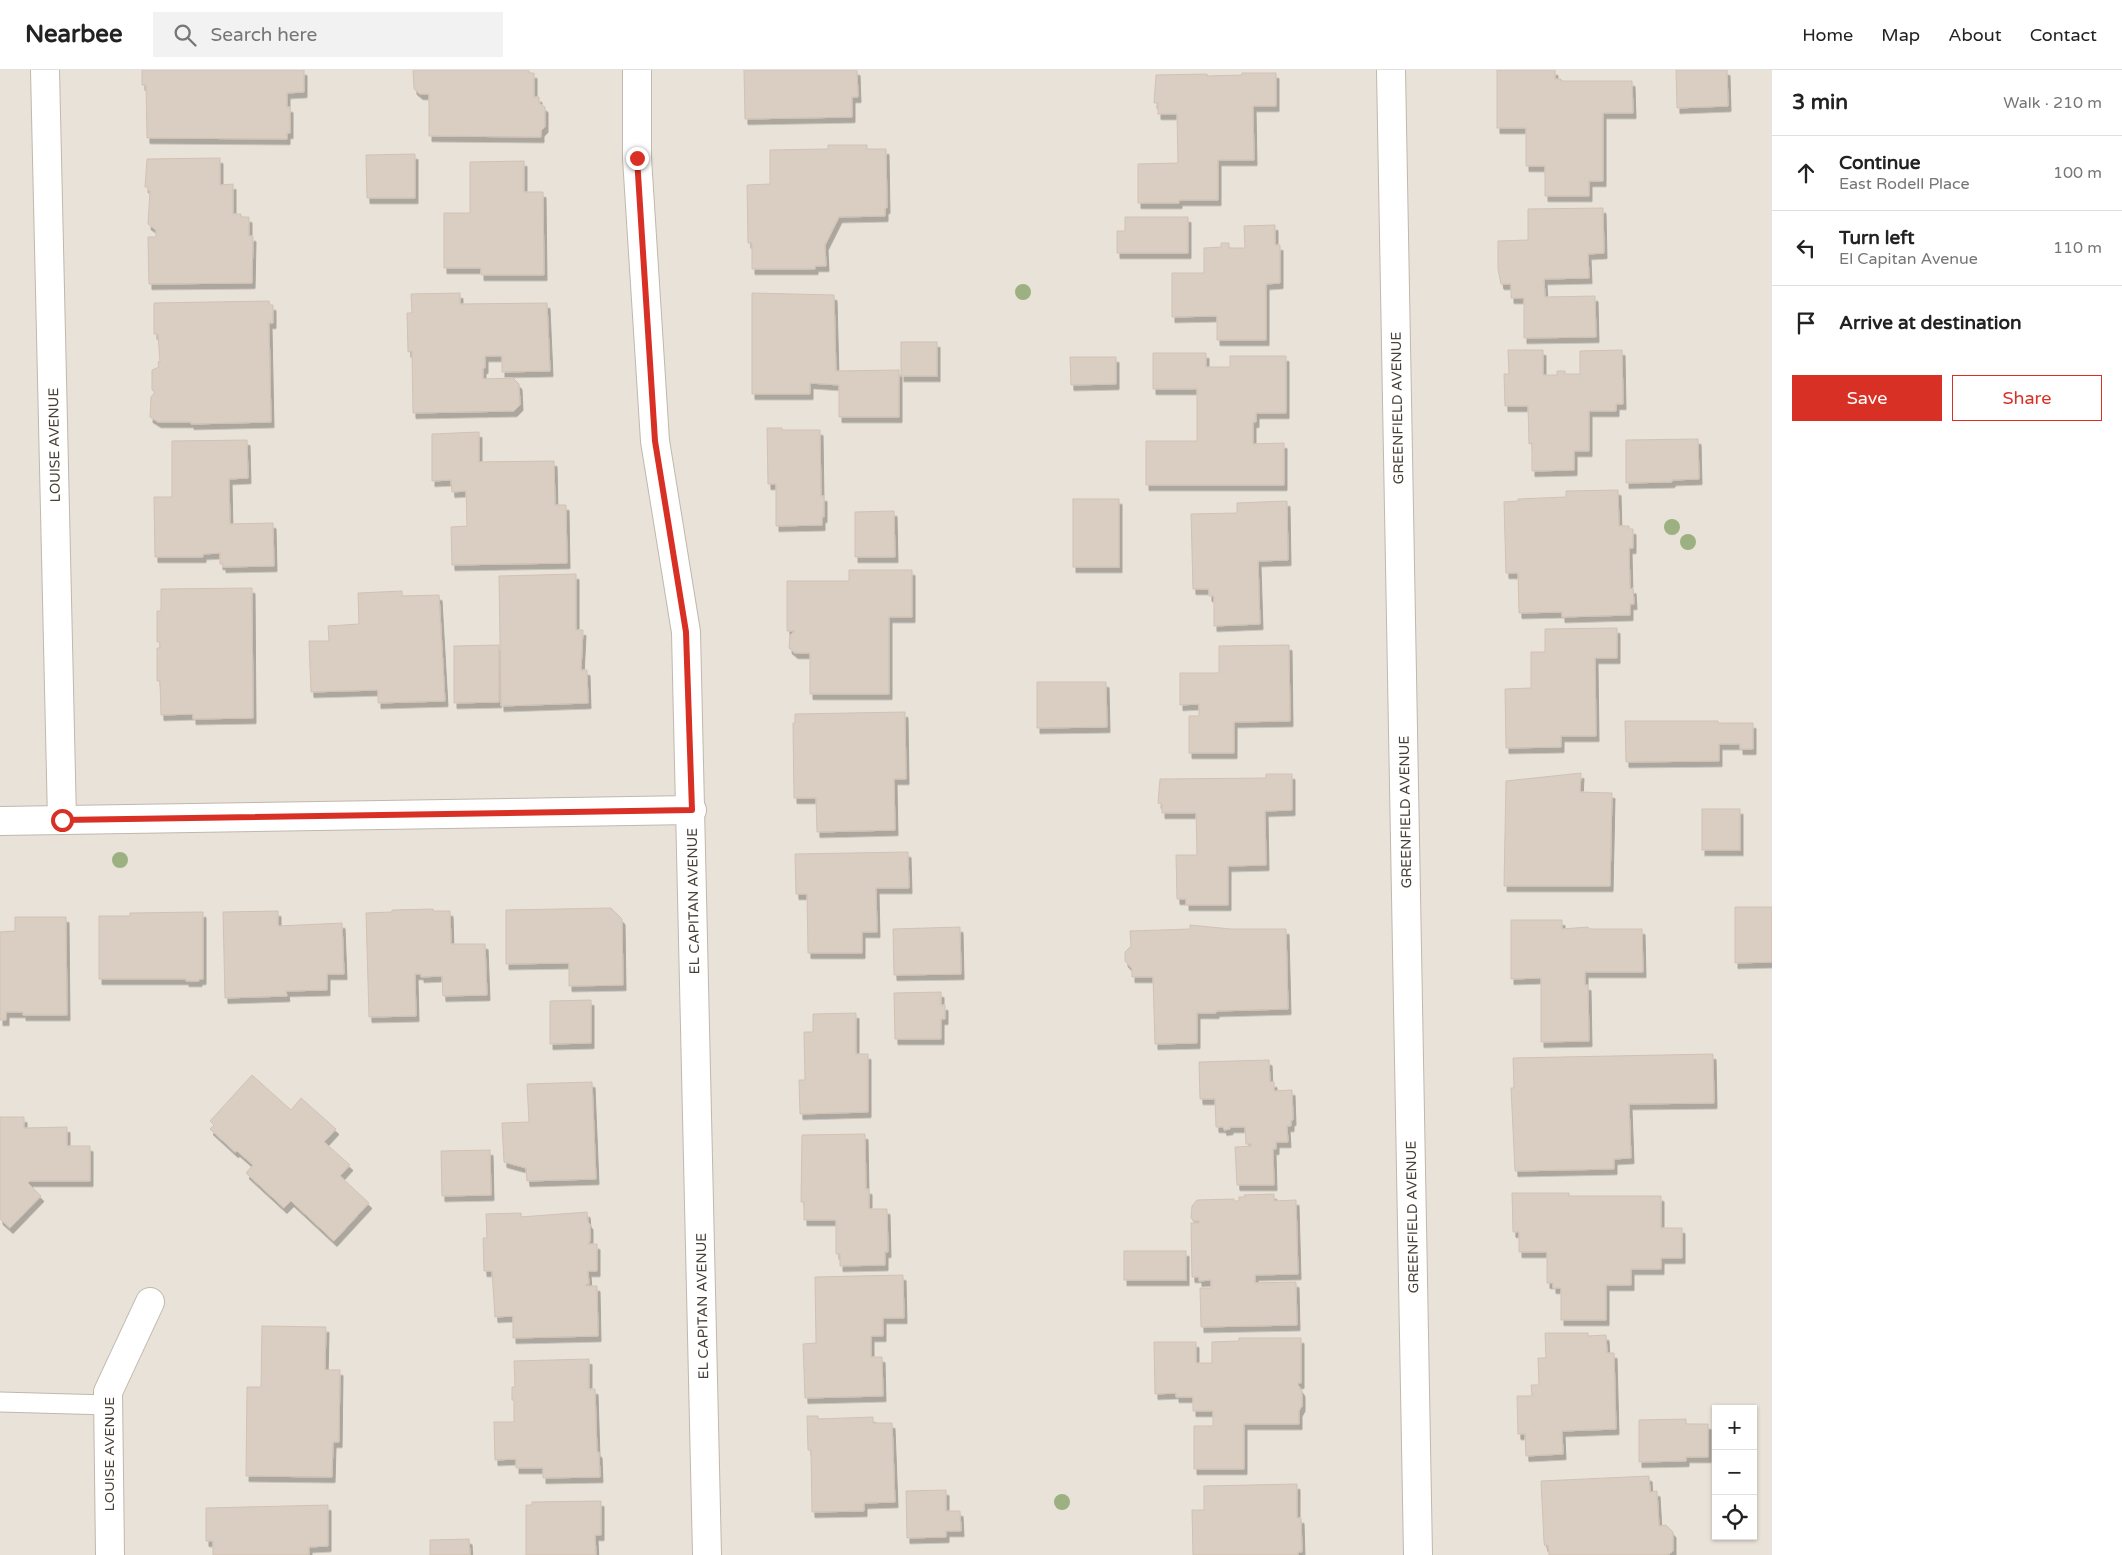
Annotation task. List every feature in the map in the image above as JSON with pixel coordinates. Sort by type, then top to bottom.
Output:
[{"type":"street","name":"LOUISE AVENUE","points":[[45,70],[62,820]]},
{"type":"street","name":"EL CAPITAN AVENUE","points":[[637,70],[637,158],[655,441],[686,632],[692,810],[707,1555]]},
{"type":"street","name":"GREENFIELD AVENUE","points":[[1391,70],[1418,1555]]},
{"type":"street","points":[[0,821],[692,810]]},
{"type":"street","name":"LOUISE AVENUE","points":[[110,1555],[108,1392],[150,1302]]},
{"type":"lane","points":[[0,1402],[108,1405]]},
{"type":"shaded area","points":[[0,70],[1772,70],[1772,1555],[0,1555]]},
{"type":"building","points":[[142,70],[304,70],[304,92],[287,93],[287,107],[290,107],[290,133],[287,133],[287,139],[147,138],[146,85],[142,85]]},
{"type":"building","points":[[413,70],[529,70],[529,73],[534,73],[534,97],[539,97],[539,103],[545,107],[545,127],[541,131],[541,137],[429,136],[429,94],[420,94],[414,89]]},
{"type":"building","points":[[744,70],[857,70],[858,97],[852,97],[852,117],[745,119]]},
{"type":"building","points":[[1497,70],[1555,70],[1555,79],[1561,79],[1561,81],[1632,81],[1633,113],[1603,113],[1603,181],[1589,181],[1589,196],[1545,196],[1545,166],[1526,166],[1526,128],[1497,128]]},
{"type":"building","points":[[1676,70],[1727,70],[1728,106],[1677,108]]},
{"type":"building","points":[[1242,73],[1276,73],[1276,106],[1253,106],[1254,160],[1218,160],[1218,200],[1179,200],[1179,203],[1138,203],[1138,164],[1178,163],[1177,114],[1158,114],[1158,103],[1154,103],[1156,75],[1207,74],[1207,76],[1242,75]]},
{"type":"building","points":[[828,145],[867,145],[867,149],[886,149],[887,208],[885,208],[885,216],[839,217],[825,245],[826,266],[815,266],[815,269],[752,269],[752,243],[748,243],[747,185],[770,184],[770,150],[828,149]]},
{"type":"building","points":[[415,154],[415,198],[367,198],[366,155]]},
{"type":"building","points":[[220,158],[220,185],[233,184],[233,214],[249,217],[249,236],[253,236],[252,283],[149,284],[148,237],[156,237],[156,230],[148,224],[150,191],[148,191],[148,187],[145,187],[147,159]]},
{"type":"building","points":[[524,161],[524,192],[543,192],[544,275],[481,275],[481,268],[444,268],[444,213],[470,213],[470,162]]},
{"type":"building","points":[[1603,208],[1604,253],[1588,254],[1589,278],[1544,279],[1545,297],[1595,296],[1596,337],[1524,338],[1524,298],[1511,298],[1511,284],[1501,284],[1498,269],[1498,241],[1528,240],[1528,209]]},
{"type":"building","points":[[1125,217],[1188,217],[1188,253],[1117,253],[1117,231],[1125,231]]},
{"type":"building","points":[[1275,225],[1275,245],[1280,245],[1280,283],[1266,284],[1266,340],[1217,340],[1217,316],[1172,317],[1172,273],[1204,273],[1204,248],[1221,247],[1221,243],[1229,243],[1229,248],[1245,248],[1244,226]]},
{"type":"building","points":[[460,293],[460,304],[547,303],[550,371],[502,372],[502,356],[485,356],[483,379],[513,378],[519,384],[520,405],[514,411],[413,413],[412,351],[408,352],[407,313],[412,313],[411,294]]},
{"type":"building","points":[[752,293],[834,295],[836,371],[899,370],[899,417],[839,417],[839,385],[810,383],[810,394],[752,394]]},
{"type":"building","points":[[269,301],[270,305],[273,305],[273,323],[269,323],[271,422],[191,424],[191,422],[158,422],[150,417],[151,397],[155,392],[152,390],[152,370],[159,367],[158,362],[160,362],[158,334],[154,334],[154,303]]},
{"type":"building","points":[[901,342],[937,342],[937,376],[901,376]]},
{"type":"building","points":[[1508,350],[1543,350],[1543,375],[1557,375],[1557,371],[1565,371],[1565,374],[1580,374],[1580,351],[1622,350],[1623,404],[1616,404],[1616,411],[1589,411],[1589,451],[1574,451],[1574,470],[1532,471],[1532,443],[1529,444],[1528,406],[1505,406],[1504,374],[1509,374]]},
{"type":"building","points":[[1153,353],[1206,353],[1206,367],[1230,367],[1230,356],[1286,356],[1286,413],[1256,413],[1256,422],[1253,422],[1253,444],[1284,443],[1284,485],[1146,485],[1146,441],[1197,441],[1197,389],[1153,389]]},
{"type":"building","points":[[1070,357],[1116,357],[1116,384],[1071,385]]},
{"type":"building","points":[[767,428],[820,430],[821,496],[824,496],[822,525],[776,526],[776,484],[768,484]]},
{"type":"building","points":[[479,432],[479,462],[554,461],[555,505],[566,505],[567,563],[452,565],[451,527],[467,526],[466,491],[452,492],[451,480],[432,481],[432,434]]},
{"type":"building","points":[[1698,439],[1699,479],[1672,480],[1672,482],[1626,483],[1626,440]]},
{"type":"building","points":[[247,440],[248,478],[229,479],[230,524],[273,523],[274,566],[223,567],[223,564],[220,564],[220,553],[203,554],[203,557],[155,557],[154,497],[172,497],[172,441]]},
{"type":"building","points":[[1618,490],[1619,526],[1629,526],[1629,529],[1633,529],[1633,548],[1629,548],[1630,589],[1633,588],[1634,604],[1630,604],[1630,615],[1562,617],[1562,612],[1519,613],[1518,573],[1506,573],[1504,502],[1518,501],[1518,499],[1566,497],[1566,491]]},
{"type":"building","points":[[1073,499],[1119,499],[1119,567],[1073,567]]},
{"type":"building","points":[[1287,501],[1288,560],[1258,561],[1260,624],[1214,626],[1214,596],[1209,596],[1209,589],[1193,589],[1191,514],[1237,513],[1237,503]]},
{"type":"building","points":[[894,511],[895,557],[855,557],[855,512]]},
{"type":"building","points":[[849,570],[912,570],[912,617],[889,617],[889,694],[810,694],[810,653],[795,653],[789,648],[790,635],[795,631],[787,631],[787,581],[849,581]]},
{"type":"building","points":[[576,574],[576,630],[583,630],[581,670],[587,670],[588,703],[501,706],[499,576]]},
{"type":"building","points":[[252,588],[253,718],[193,719],[193,714],[161,715],[160,681],[157,681],[157,648],[160,648],[160,642],[157,642],[157,611],[161,611],[161,589]]},
{"type":"building","points":[[402,591],[402,596],[439,595],[445,701],[378,703],[378,690],[311,692],[309,641],[329,641],[328,626],[359,624],[358,593]]},
{"type":"building","points":[[1617,628],[1617,658],[1595,658],[1596,736],[1561,736],[1561,747],[1506,748],[1505,689],[1531,688],[1531,652],[1545,652],[1545,629]]},
{"type":"building","points":[[499,645],[499,702],[454,703],[454,646]]},
{"type":"building","points":[[1289,645],[1290,721],[1234,722],[1234,753],[1189,753],[1189,716],[1199,716],[1199,704],[1180,705],[1180,673],[1219,673],[1219,646]]},
{"type":"building","points":[[1037,682],[1106,682],[1107,727],[1037,728]]},
{"type":"building","points":[[905,712],[906,779],[894,779],[895,830],[817,832],[816,798],[794,798],[793,723],[795,723],[795,714]]},
{"type":"building","points":[[1625,721],[1753,723],[1753,749],[1740,749],[1740,744],[1719,744],[1719,761],[1626,762]]},
{"type":"building","points":[[1581,773],[1580,792],[1612,793],[1610,886],[1504,886],[1506,781]]},
{"type":"building","points":[[1266,774],[1292,774],[1292,810],[1265,811],[1266,865],[1228,866],[1228,905],[1186,905],[1186,899],[1177,899],[1176,855],[1197,855],[1196,813],[1162,813],[1162,804],[1158,803],[1160,779],[1266,778]]},
{"type":"building","points":[[1702,809],[1740,809],[1740,850],[1702,850]]},
{"type":"building","points":[[908,852],[909,888],[876,888],[877,932],[862,932],[862,953],[808,953],[807,894],[796,894],[795,854]]},
{"type":"building","points":[[1735,907],[1772,907],[1772,962],[1735,963]]},
{"type":"building","points":[[611,908],[622,919],[623,985],[569,986],[569,963],[506,964],[506,910]]},
{"type":"building","points":[[433,909],[433,911],[450,911],[451,944],[485,944],[487,995],[443,996],[442,976],[421,977],[421,974],[415,974],[416,1016],[369,1017],[366,913]]},
{"type":"building","points":[[278,911],[278,926],[342,923],[344,974],[327,974],[327,990],[286,991],[287,996],[225,998],[223,912]]},
{"type":"building","points":[[203,912],[203,979],[199,979],[199,981],[186,981],[186,979],[99,979],[99,916],[130,916],[130,913]]},
{"type":"building","points":[[15,917],[66,917],[67,1015],[23,1015],[23,1012],[6,1012],[6,1020],[0,1020],[0,932],[15,931]]},
{"type":"building","points":[[1511,920],[1562,920],[1562,929],[1588,927],[1590,929],[1642,929],[1643,972],[1585,972],[1585,985],[1588,985],[1589,1041],[1541,1042],[1541,978],[1511,979]]},
{"type":"building","points":[[1190,925],[1231,929],[1286,929],[1288,1009],[1197,1013],[1197,1043],[1155,1044],[1153,977],[1132,977],[1132,969],[1125,961],[1125,952],[1131,946],[1130,931],[1190,929]]},
{"type":"building","points":[[960,927],[961,974],[894,975],[893,929]]},
{"type":"building","points":[[941,992],[941,1005],[945,1005],[945,1019],[941,1019],[941,1039],[895,1039],[894,993]]},
{"type":"building","points":[[591,1000],[591,1043],[550,1044],[550,1001]]},
{"type":"building","points":[[856,1013],[856,1054],[868,1054],[868,1112],[800,1114],[799,1080],[805,1080],[804,1032],[813,1032],[813,1014]]},
{"type":"building","points":[[1713,1054],[1714,1103],[1629,1104],[1631,1158],[1614,1159],[1614,1169],[1515,1171],[1511,1088],[1514,1088],[1513,1058]]},
{"type":"building","points":[[1269,1060],[1270,1082],[1274,1082],[1274,1091],[1292,1090],[1293,1120],[1291,1120],[1291,1126],[1287,1126],[1288,1142],[1276,1142],[1276,1149],[1273,1149],[1274,1185],[1237,1185],[1235,1147],[1251,1146],[1251,1144],[1246,1144],[1245,1127],[1230,1127],[1230,1129],[1224,1130],[1223,1127],[1216,1127],[1215,1099],[1200,1099],[1199,1062]]},
{"type":"building","points":[[252,1075],[291,1110],[301,1098],[336,1129],[324,1142],[350,1165],[340,1176],[369,1203],[334,1241],[291,1201],[284,1208],[246,1173],[253,1165],[237,1151],[235,1152],[210,1129],[214,1125],[210,1121]]},
{"type":"building","points":[[592,1082],[596,1179],[527,1181],[526,1168],[504,1162],[502,1123],[529,1122],[527,1084]]},
{"type":"building","points":[[0,1117],[24,1117],[24,1128],[67,1127],[67,1146],[90,1146],[90,1181],[30,1181],[28,1183],[41,1196],[10,1228],[0,1219]]},
{"type":"building","points":[[865,1134],[866,1189],[869,1189],[869,1209],[887,1209],[888,1252],[885,1252],[885,1265],[840,1266],[840,1254],[836,1254],[836,1220],[804,1220],[804,1202],[801,1202],[802,1135]]},
{"type":"building","points":[[490,1150],[491,1195],[442,1196],[441,1151]]},
{"type":"building","points":[[1512,1193],[1569,1193],[1569,1196],[1661,1196],[1661,1228],[1682,1228],[1682,1258],[1661,1258],[1661,1269],[1631,1269],[1631,1285],[1606,1285],[1606,1320],[1561,1320],[1561,1288],[1553,1288],[1553,1283],[1547,1283],[1547,1252],[1519,1252],[1519,1232],[1513,1232]]},
{"type":"building","points":[[1274,1194],[1274,1201],[1296,1200],[1298,1274],[1255,1275],[1255,1283],[1296,1282],[1297,1325],[1201,1327],[1200,1288],[1211,1288],[1211,1280],[1199,1281],[1199,1277],[1192,1277],[1191,1223],[1199,1223],[1199,1221],[1193,1221],[1191,1217],[1192,1206],[1197,1200],[1234,1199],[1234,1201],[1239,1201],[1239,1197],[1245,1197],[1244,1195]]},
{"type":"building","points":[[587,1212],[590,1224],[590,1241],[588,1244],[597,1244],[597,1271],[588,1271],[589,1284],[586,1284],[586,1286],[597,1286],[598,1336],[513,1338],[513,1316],[495,1317],[492,1271],[484,1271],[483,1238],[487,1238],[486,1214],[521,1213],[521,1217]]},
{"type":"building","points":[[1124,1251],[1186,1251],[1186,1280],[1124,1280]]},
{"type":"building","points":[[903,1275],[904,1318],[883,1318],[883,1336],[871,1336],[871,1357],[882,1357],[883,1396],[805,1398],[803,1344],[816,1343],[815,1277]]},
{"type":"building","points":[[262,1326],[326,1327],[325,1370],[340,1370],[339,1442],[333,1442],[332,1477],[246,1476],[247,1387],[261,1387]]},
{"type":"building","points":[[1545,1333],[1588,1333],[1588,1336],[1606,1335],[1607,1353],[1614,1353],[1616,1429],[1562,1431],[1563,1454],[1526,1456],[1525,1434],[1518,1434],[1517,1396],[1532,1396],[1531,1385],[1539,1385],[1538,1358],[1546,1358]]},
{"type":"building","points":[[1239,1338],[1301,1338],[1301,1383],[1298,1383],[1298,1385],[1302,1391],[1302,1406],[1299,1411],[1299,1424],[1244,1424],[1244,1469],[1194,1469],[1194,1426],[1213,1426],[1213,1411],[1193,1411],[1193,1397],[1176,1397],[1176,1393],[1155,1394],[1154,1342],[1196,1342],[1196,1363],[1212,1363],[1212,1342],[1239,1341]]},
{"type":"building","points":[[589,1359],[589,1389],[595,1389],[597,1452],[599,1452],[600,1477],[543,1478],[543,1468],[516,1468],[516,1459],[495,1460],[494,1422],[514,1422],[512,1387],[515,1387],[514,1361]]},
{"type":"building","points":[[807,1416],[818,1416],[818,1419],[873,1417],[873,1423],[892,1423],[895,1502],[864,1503],[864,1511],[812,1512],[811,1450],[808,1450]]},
{"type":"building","points":[[1686,1419],[1686,1424],[1708,1424],[1708,1457],[1686,1457],[1686,1461],[1639,1462],[1639,1420]]},
{"type":"building","points":[[1649,1476],[1650,1492],[1657,1491],[1659,1526],[1666,1525],[1673,1532],[1673,1551],[1668,1555],[1549,1555],[1548,1545],[1545,1546],[1544,1542],[1541,1481]]},
{"type":"building","points":[[1297,1484],[1297,1518],[1301,1518],[1302,1552],[1298,1552],[1298,1555],[1193,1555],[1192,1510],[1204,1510],[1204,1486]]},
{"type":"building","points":[[946,1490],[946,1511],[960,1511],[961,1531],[946,1531],[946,1537],[907,1538],[906,1491]]},
{"type":"building","points":[[601,1501],[601,1535],[595,1535],[596,1555],[526,1555],[526,1505],[532,1505],[532,1502]]},
{"type":"building","points":[[328,1505],[328,1546],[309,1547],[309,1555],[213,1555],[213,1541],[206,1541],[206,1508]]},
{"type":"building","points":[[469,1539],[470,1555],[430,1555],[430,1540]]},
{"type":"route","points":[[62,820],[692,810],[686,632],[655,441],[637,158]]}]
